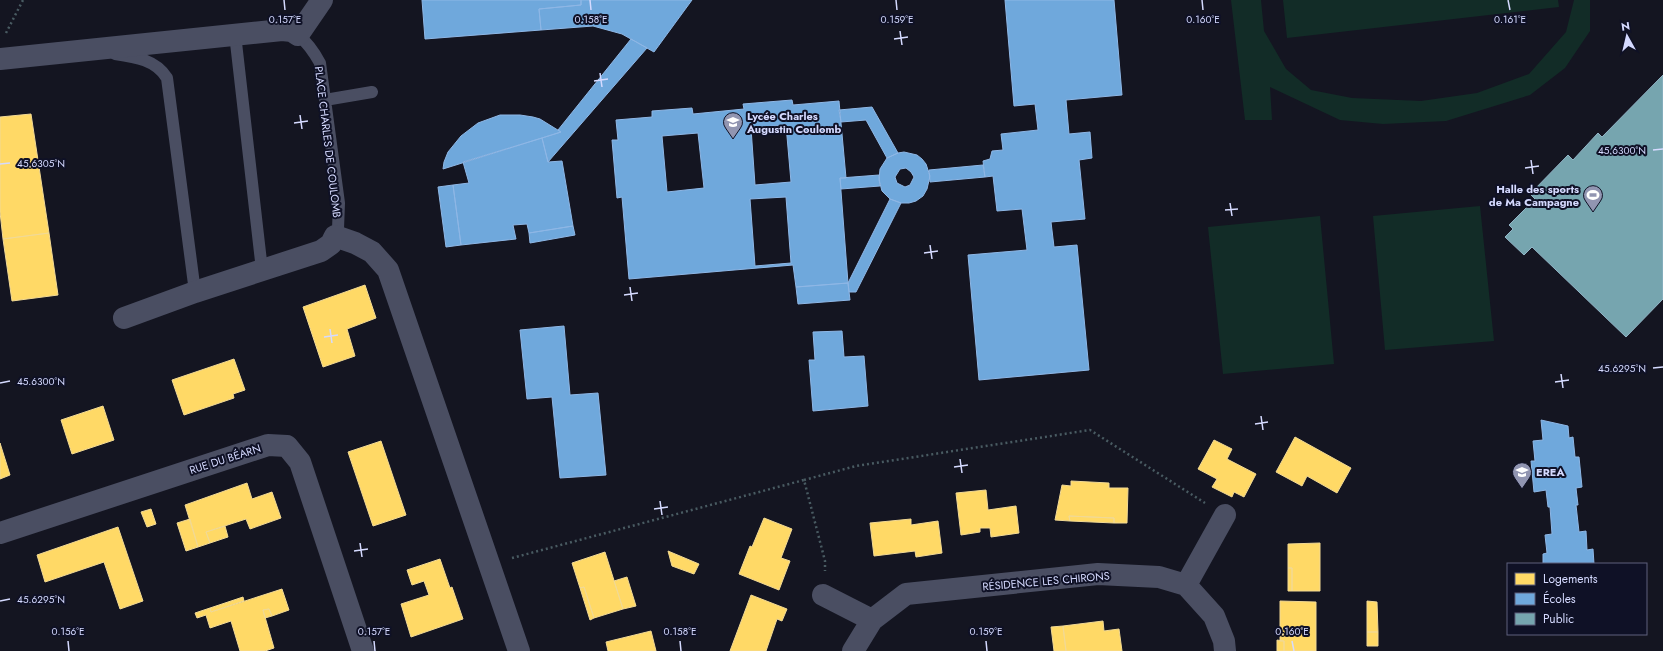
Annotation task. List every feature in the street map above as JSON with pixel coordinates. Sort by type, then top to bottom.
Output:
[{"type":"street","points":[[2,48],[90,50],[282,30],[292,31],[298,35],[322,0]]},
{"type":"street","points":[[124,318],[195,292],[321,251],[330,244],[335,236],[355,243],[372,252],[388,270],[518,651]]},
{"type":"street","name":"RUE DU BÉARN","points":[[0,533],[268,445],[287,446],[300,462],[363,651]]},
{"type":"street","points":[[1186,586],[1225,515]]},
{"type":"street","name":"RÉSIDENCE LES CHIRONS","points":[[853,651],[872,620],[906,594],[1098,574],[1159,577],[1186,586],[1214,616],[1224,641],[1225,651]]},
{"type":"street","points":[[823,595],[872,620]]},
{"type":"lane","points":[[235,34],[262,270]]},
{"type":"lane","name":"PLACE CHARLES DE COULOMB","points":[[298,35],[307,42],[320,63],[338,203],[338,229],[335,236]]},
{"type":"lane","points":[[90,50],[136,57],[150,62],[162,69],[167,78],[195,292]]},
{"type":"lane","points":[[325,100],[372,92]]},
{"type":"path","points":[[2,48],[23,0]]},
{"type":"path","points":[[488,565],[856,466],[1090,430],[1225,515]]},
{"type":"path","points":[[804,480],[825,561],[823,595]]},
{"type":"green space","points":[[1231,0],[1261,0],[1264,31],[1286,69],[1311,90],[1352,98],[1421,101],[1477,93],[1529,74],[1566,32],[1574,0],[1590,0],[1590,31],[1565,68],[1530,95],[1446,121],[1383,124],[1340,120],[1270,87],[1272,120],[1245,120]]},
{"type":"green space","points":[[1283,0],[1558,0],[1559,7],[1287,38]]},
{"type":"green space","points":[[1480,206],[1494,341],[1385,350],[1373,216]]},
{"type":"green space","points":[[1320,216],[1334,364],[1223,374],[1208,227]]},
{"type":"building: Logements","points":[[31,114],[49,233],[3,239],[0,212],[0,117]]},
{"type":"building: Logements","points":[[49,233],[58,295],[12,301],[3,239]]},
{"type":"building: Logements","points":[[365,285],[376,318],[347,329],[355,356],[323,367],[303,307]]},
{"type":"building: Logements","points":[[234,359],[245,390],[233,394],[234,398],[184,415],[172,380]]},
{"type":"building: Logements","points":[[103,406],[114,440],[72,454],[61,420]]},
{"type":"building: Logements","points":[[1295,437],[1351,468],[1337,493],[1307,476],[1302,486],[1276,472]]},
{"type":"building: Logements","points":[[1214,440],[1232,449],[1227,459],[1256,474],[1244,497],[1234,492],[1232,497],[1212,487],[1217,479],[1198,469]]},
{"type":"building: Logements","points":[[381,441],[406,515],[373,526],[348,452]]},
{"type":"building: Logements","points":[[0,443],[10,475],[0,479]]},
{"type":"building: Logements","points":[[1071,481],[1109,483],[1109,488],[1128,488],[1127,523],[1114,523],[1114,518],[1069,516],[1070,521],[1055,520],[1062,485],[1071,486]]},
{"type":"building: Logements","points":[[247,483],[252,499],[272,492],[281,518],[250,529],[246,519],[206,532],[210,543],[198,547],[185,505]]},
{"type":"building: Logements","points":[[986,490],[988,510],[1016,506],[1019,533],[991,537],[990,528],[980,528],[980,532],[961,535],[956,493]]},
{"type":"building: Logements","points":[[151,509],[156,524],[147,527],[141,512]]},
{"type":"building: Logements","points":[[1069,516],[1114,518],[1114,523],[1070,521]]},
{"type":"building: Logements","points":[[764,518],[792,529],[781,558],[790,561],[779,590],[739,574],[750,546],[752,547]]},
{"type":"building: Logements","points":[[190,519],[198,547],[186,551],[177,523]]},
{"type":"building: Logements","points":[[911,519],[911,525],[938,521],[942,553],[916,557],[915,551],[874,556],[870,523]]},
{"type":"building: Logements","points":[[225,526],[228,537],[210,543],[206,532]]},
{"type":"building: Logements","points":[[118,527],[143,601],[120,609],[104,562],[45,582],[37,555]]},
{"type":"building: Logements","points":[[1320,543],[1320,591],[1292,591],[1292,568],[1288,568],[1288,544]]},
{"type":"building: Logements","points":[[668,551],[699,564],[694,574],[672,566]]},
{"type":"building: Logements","points":[[605,552],[623,609],[594,618],[584,587],[580,588],[572,563]]},
{"type":"building: Logements","points":[[440,559],[463,619],[411,637],[401,604],[429,595],[424,581],[412,585],[407,570]]},
{"type":"building: Logements","points":[[1288,568],[1292,568],[1292,591],[1288,591]]},
{"type":"building: Logements","points":[[627,577],[636,606],[623,609],[614,581]]},
{"type":"building: Logements","points":[[584,587],[594,618],[590,620],[580,588]]},
{"type":"building: Logements","points":[[282,589],[289,610],[272,616],[269,609],[263,610],[274,648],[265,651],[240,651],[231,621],[210,628],[206,615],[197,618],[195,613],[210,608],[211,612]]},
{"type":"building: Logements","points":[[751,595],[787,609],[782,621],[777,619],[766,651],[730,651]]},
{"type":"building: Logements","points":[[243,597],[244,601],[211,612],[210,608]]},
{"type":"building: Logements","points":[[1280,601],[1316,602],[1316,651],[1284,651],[1284,641],[1280,641]]},
{"type":"building: Logements","points":[[1367,601],[1377,602],[1378,632],[1367,632]]},
{"type":"building: Logements","points":[[269,609],[272,616],[265,618],[263,610]]},
{"type":"building: Logements","points":[[1103,621],[1104,631],[1119,629],[1122,651],[1066,651],[1063,626]]},
{"type":"building: Logements","points":[[1063,626],[1066,651],[1054,651],[1051,627]]},
{"type":"building: Logements","points":[[651,631],[656,651],[608,651],[606,642]]},
{"type":"building: Logements","points":[[1367,632],[1378,632],[1378,646],[1367,646]]},
{"type":"building: Logements","points":[[1277,640],[1284,641],[1284,651],[1277,651]]},
{"type":"building: Écoles","points":[[422,0],[581,0],[581,5],[539,9],[541,30],[425,39]]},
{"type":"building: Écoles","points":[[581,0],[692,0],[654,52],[622,34],[593,26],[541,30],[539,9],[581,5]]},
{"type":"building: Écoles","points":[[1005,0],[1114,0],[1122,95],[1066,100],[1069,134],[1090,132],[1092,158],[1079,160],[1085,219],[1051,222],[1054,247],[1077,245],[1089,370],[979,380],[968,255],[1027,250],[1022,209],[997,211],[993,176],[985,177],[983,161],[990,159],[992,151],[1003,150],[1001,134],[1038,130],[1035,104],[1014,106]]},
{"type":"building: Écoles","points":[[631,39],[647,48],[548,162],[542,138],[561,132],[558,130]]},
{"type":"building: Écoles","points":[[792,100],[793,105],[839,101],[846,178],[840,178],[848,283],[796,287],[793,265],[629,279],[622,197],[617,198],[612,140],[618,140],[616,120],[652,117],[652,111],[692,108],[693,114],[744,109],[743,104]],"holes":[[[786,125],[791,182],[755,185],[751,128]],[[698,133],[704,188],[667,192],[662,136]],[[786,197],[791,263],[755,266],[750,199]]]},
{"type":"building: Écoles","points":[[872,107],[898,153],[887,158],[866,120],[841,122],[839,110]]},
{"type":"building: Écoles","points":[[500,115],[520,115],[533,117],[540,119],[561,132],[443,169],[448,152],[461,136],[478,123]]},
{"type":"building: Écoles","points":[[542,138],[548,162],[562,161],[573,226],[529,233],[527,224],[513,225],[516,239],[461,245],[453,185],[469,183],[463,162]]},
{"type":"building: Écoles","points":[[904,152],[917,155],[926,164],[930,176],[927,189],[923,196],[916,201],[901,203],[890,199],[882,191],[879,180],[880,169],[887,158]],"holes":[[[906,168],[914,177],[910,185],[905,187],[897,183],[895,177],[900,169]]]},
{"type":"building: Écoles","points":[[983,165],[985,177],[930,182],[929,170]]},
{"type":"building: Écoles","points":[[879,175],[880,186],[841,189],[840,178]]},
{"type":"building: Écoles","points":[[453,185],[461,245],[446,247],[438,187]]},
{"type":"building: Écoles","points":[[890,199],[901,203],[856,292],[849,292],[848,283]]},
{"type":"building: Écoles","points":[[573,226],[575,235],[530,243],[529,233]]},
{"type":"building: Écoles","points":[[848,283],[850,300],[798,304],[796,287]]},
{"type":"building: Écoles","points":[[564,326],[570,395],[598,393],[606,475],[560,478],[552,397],[527,399],[520,330]]},
{"type":"building: Écoles","points":[[842,331],[844,357],[864,356],[868,406],[813,411],[809,360],[815,360],[813,332]]},
{"type":"building: Écoles","points":[[1541,420],[1568,426],[1569,438],[1573,437],[1575,457],[1579,457],[1582,487],[1576,488],[1579,532],[1586,531],[1587,550],[1593,549],[1594,563],[1543,563],[1543,554],[1547,553],[1545,535],[1552,534],[1550,507],[1548,507],[1546,490],[1534,492],[1531,461],[1535,461],[1533,441],[1543,440]]},
{"type":"building: Public","name":"Halle des sports de Ma Campagne","points":[[1663,75],[1663,299],[1626,337],[1532,247],[1524,255],[1505,237],[1513,229],[1509,225],[1535,199],[1530,194],[1568,155],[1573,160],[1598,133],[1602,137]]},
{"type":"place","name":"Lycée Charles Augustin Coulomb","points":[[733,139]]},
{"type":"place","name":"Halle des sports de Ma Campagne","points":[[1593,212]]},
{"type":"place","name":"EREA","points":[[1522,489]]}]
